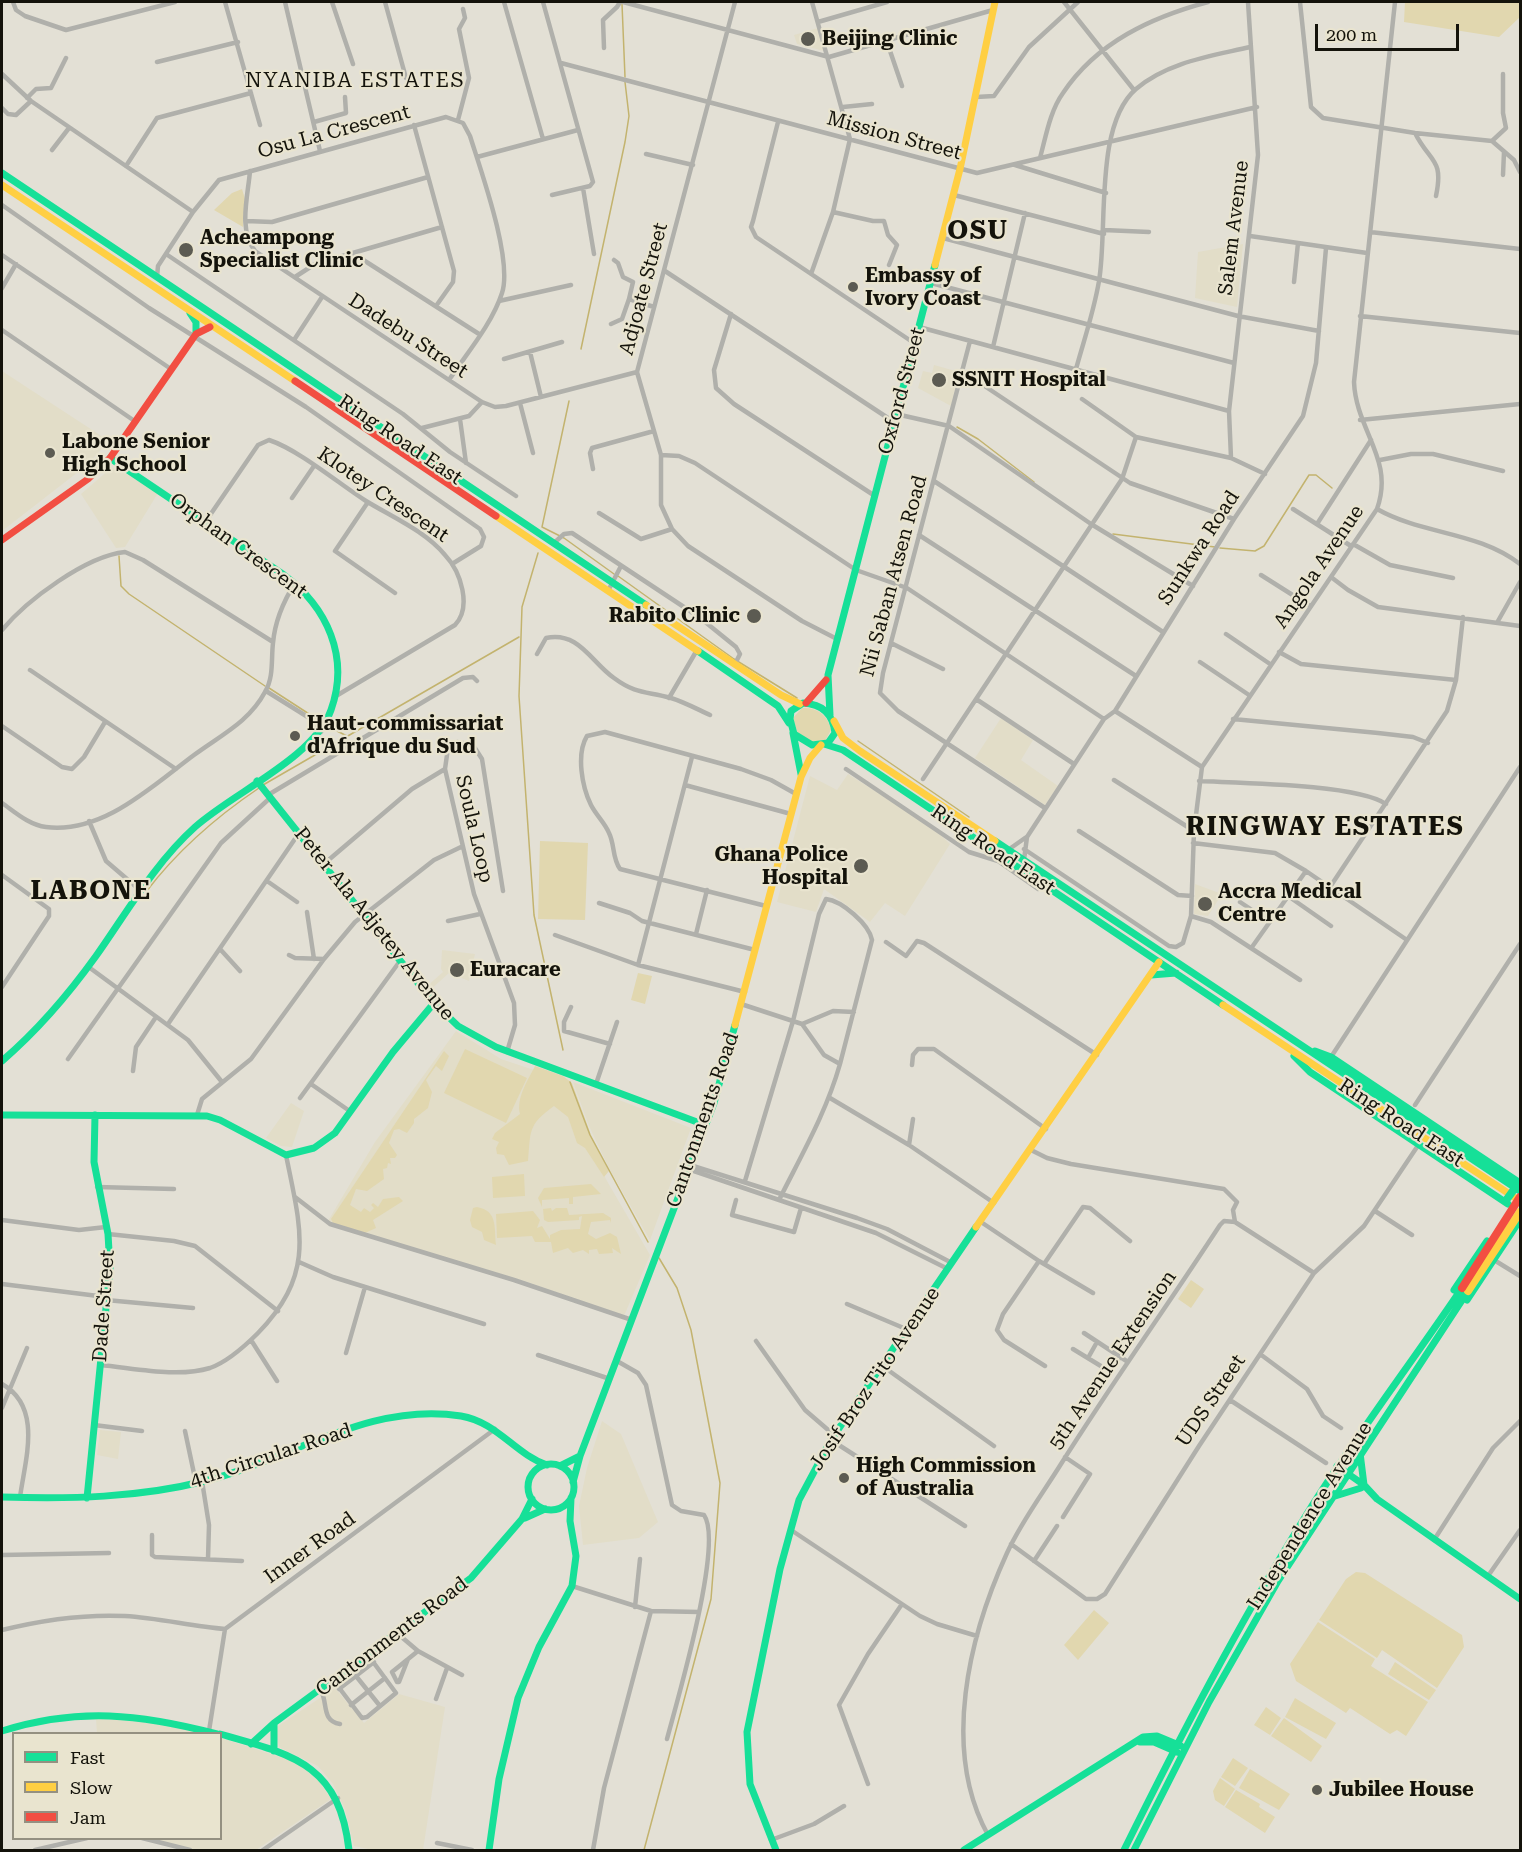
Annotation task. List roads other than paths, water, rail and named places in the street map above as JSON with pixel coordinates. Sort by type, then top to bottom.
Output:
[{"type":"main road","name":"Oxford Street","points":[[832,718],[826,693],[828,675],[954,195],[994,6]]},
{"type":"main road","name":"Ring Road East","points":[[2,173],[468,485],[559,538],[737,661],[781,695],[803,704]]},
{"type":"main road","name":"Ring Road East","points":[[2,185],[210,327],[697,650],[773,702],[789,723]]},
{"type":"main road","points":[[190,313],[196,322],[195,335]]},
{"type":"main road","points":[[2,540],[88,479],[110,458],[195,335],[210,327]]},
{"type":"main road","name":"Orphan Crescent","points":[[2,1061],[55,1009],[90,968],[142,892],[190,832],[304,748],[321,731],[336,696],[338,665],[332,632],[315,603],[295,583],[110,458]]},
{"type":"main road","points":[[462,494],[468,485]]},
{"type":"main road","name":"Oxford Street","points":[[803,704],[821,688],[828,675]]},
{"type":"main road","points":[[803,704],[822,708],[832,718],[833,737],[823,745],[806,743],[792,733],[789,723],[791,711],[803,704]]},
{"type":"main road","name":"Ring Road East","points":[[832,718],[848,742],[977,840],[1155,948],[1475,1161],[1520,1185]]},
{"type":"main road","name":"Cantonments Road","points":[[792,733],[801,777]]},
{"type":"main road","name":"Ring Road East","points":[[823,745],[843,750],[1008,850],[1085,907]]},
{"type":"main road","name":"Cantonments Road","points":[[573,1482],[580,1456],[705,1125],[745,992],[801,777],[810,758],[823,745]]},
{"type":"main road","name":"Peter Ala Adjetey Avenue","points":[[258,782],[325,863],[434,1003],[466,1032],[507,1052],[705,1125]]},
{"type":"main road","name":"Ring Road East","points":[[1099,915],[1147,955],[1521,1199]]},
{"type":"main road","points":[[1155,948],[1159,962]]},
{"type":"main road","points":[[1147,955],[1152,968],[1151,976],[1177,973]]},
{"type":"main road","name":"Ring Road East","points":[[1159,962],[1175,964],[1196,979],[1209,984]]},
{"type":"main road","name":"Josif Broz Tito Avenue","points":[[776,1851],[750,1784],[747,1732],[790,1529],[799,1500],[832,1438],[1159,962]]},
{"type":"main road","points":[[1207,994],[1209,984]]},
{"type":"main road","points":[[2,1115],[197,1115],[220,1120],[286,1155],[316,1147],[329,1139],[384,1064],[434,1003]]},
{"type":"main road","name":"Ring Road East","points":[[1282,1045],[1310,1072],[1521,1214]]},
{"type":"main road","name":"Ring Road East","points":[[1302,1045],[1330,1057],[1520,1185]]},
{"type":"main road","name":"Dade Street","points":[[87,1498],[110,1268],[107,1230],[94,1162],[95,1115]]},
{"type":"main road","points":[[1431,1341],[1436,1316],[1508,1204],[1509,1193],[1520,1185]]},
{"type":"main road","name":"Independence Avenue","points":[[1134,1851],[1220,1681],[1273,1589],[1521,1199]]},
{"type":"main road","name":"Independence Avenue","points":[[1465,1289],[1521,1214]]},
{"type":"main road","points":[[1431,1341],[1450,1326],[1521,1220]]},
{"type":"main road","name":"Independence Avenue","points":[[1124,1851],[1175,1747],[1252,1605],[1336,1468],[1431,1341]]},
{"type":"main road","name":"4th Circular Road","points":[[2,1497],[115,1497],[199,1482],[235,1472],[330,1435],[415,1414],[462,1416],[495,1429],[529,1455],[547,1464]]},
{"type":"main road","points":[[1360,1450],[1359,1466],[1364,1488]]},
{"type":"main road","points":[[529,1455],[533,1473],[528,1486],[532,1499],[546,1509]]},
{"type":"main road","points":[[560,1466],[580,1456]]},
{"type":"main road","points":[[489,1851],[499,1779],[518,1698],[539,1647],[572,1586],[576,1556],[570,1521],[573,1482],[568,1471],[560,1466],[547,1464],[533,1473]]},
{"type":"main road","points":[[1336,1468],[1434,1540],[1521,1599]]},
{"type":"main road","points":[[1332,1497],[1364,1488]]},
{"type":"main road","points":[[522,1519],[546,1509],[557,1509],[571,1498]]},
{"type":"main road","points":[[522,1519],[532,1499]]},
{"type":"main road","points":[[557,1509],[570,1521]]},
{"type":"main road","name":"Cantonments Road","points":[[251,1744],[274,1724],[321,1691],[336,1685],[368,1655],[471,1578],[522,1519]]},
{"type":"main road","points":[[2,1731],[50,1718],[90,1713],[140,1715],[212,1732]]},
{"type":"main road","points":[[274,1724],[272,1734],[274,1751]]},
{"type":"main road","points":[[222,1735],[307,1764],[329,1784],[338,1798],[349,1851]]},
{"type":"main road","points":[[964,1851],[1137,1742],[1154,1742],[1183,1751]]},
{"type":"street","points":[[13,2],[20,13],[58,29],[73,29],[161,3],[175,2]]},
{"type":"street","points":[[225,2],[260,125]]},
{"type":"street","points":[[285,2],[320,151]]},
{"type":"street","points":[[332,2],[353,64]]},
{"type":"street","points":[[385,2],[406,78]]},
{"type":"street","points":[[504,2],[543,139]]},
{"type":"street","points":[[543,2],[593,182],[590,186],[552,195]]},
{"type":"street","points":[[604,48],[603,20],[623,2],[829,57],[887,42],[994,6]]},
{"type":"street","name":"Adjoate Street","points":[[735,2],[637,372],[661,455],[660,497],[672,529],[688,546],[722,569],[802,621],[837,639]]},
{"type":"street","points":[[811,274],[833,212],[850,139],[843,107],[812,2]]},
{"type":"street","points":[[818,22],[887,2]]},
{"type":"street","points":[[1064,2],[1134,90]]},
{"type":"street","points":[[976,97],[994,96],[1029,47],[1078,2]]},
{"type":"street","points":[[1040,158],[1050,122],[1063,93],[1103,50],[1127,32],[1155,19],[1208,2]]},
{"type":"street","name":"Salem Avenue","points":[[1231,458],[1229,411],[1258,155],[1257,107],[1248,2]]},
{"type":"street","points":[[1300,2],[1310,96],[1316,114],[1323,118],[1381,128],[1492,141],[1521,172]]},
{"type":"street","points":[[1387,2],[1395,2]]},
{"type":"street","name":"Angola Avenue","points":[[1024,849],[1169,946],[1176,947],[1183,943],[1191,916],[1193,843],[1202,766],[1377,509],[1383,482],[1380,460],[1360,420],[1354,382],[1395,2]]},
{"type":"street","points":[[449,380],[499,301],[505,282],[504,264],[477,157],[467,128],[458,120],[469,78],[459,29],[465,18],[463,9]]},
{"type":"street","points":[[157,62],[238,42]]},
{"type":"street","points":[[887,42],[902,86]]},
{"type":"street","points":[[1076,369],[1099,280],[1104,232],[1108,141],[1113,124],[1134,90],[1175,66],[1250,46]]},
{"type":"street","points":[[2,108],[8,114],[16,116],[36,89],[51,88],[66,58]]},
{"type":"street","name":"Mission Street","points":[[561,63],[977,173],[1257,107]]},
{"type":"street","points":[[2,74],[29,100],[193,212]]},
{"type":"street","points":[[1492,141],[1506,128],[1503,113],[1503,74]]},
{"type":"street","points":[[126,166],[157,118],[251,93]]},
{"type":"street","points":[[314,122],[346,112],[345,97]]},
{"type":"street","points":[[843,107],[872,104]]},
{"type":"street","name":"Osu La Crescent","points":[[157,277],[158,266],[193,212],[219,180],[414,125],[446,117],[458,120]]},
{"type":"street","points":[[778,122],[752,227],[756,237],[914,343]]},
{"type":"street","points":[[414,125],[454,276],[448,290],[436,306]]},
{"type":"street","points":[[52,150],[69,128]]},
{"type":"street","points":[[477,157],[578,130]]},
{"type":"street","points":[[1415,133],[1438,165],[1439,181],[1436,196]]},
{"type":"street","points":[[1503,176],[1504,152]]},
{"type":"street","points":[[646,154],[693,165]]},
{"type":"street","points":[[1012,164],[1106,193]]},
{"type":"street","name":"Dadebu Street","points":[[250,171],[246,221],[247,242],[255,251],[482,402],[495,407],[520,403],[637,372]]},
{"type":"street","points":[[246,221],[272,222],[428,177]]},
{"type":"street","points":[[583,188],[594,254]]},
{"type":"street","points":[[954,195],[1104,232],[1149,232]]},
{"type":"street","points":[[2,205],[306,407],[480,529],[484,537],[480,546],[452,564]]},
{"type":"street","points":[[833,212],[873,221],[884,221],[888,235],[897,245],[889,265]]},
{"type":"street","points":[[993,347],[1025,213]]},
{"type":"street","points":[[295,277],[315,264],[442,227]]},
{"type":"street","points":[[1370,232],[1521,249]]},
{"type":"street","points":[[1250,236],[1367,253]]},
{"type":"street","points":[[943,238],[1238,316],[1319,331]]},
{"type":"street","points":[[1294,282],[1298,243]]},
{"type":"street","name":"Sunkwa Road","points":[[1024,860],[1027,837],[1045,808],[1104,719],[1115,711],[1234,519],[1302,416],[1314,374],[1326,248]]},
{"type":"street","points":[[166,254],[422,428],[466,463],[516,496]]},
{"type":"street","points":[[354,254],[479,334]]},
{"type":"street","points":[[2,255],[171,369]]},
{"type":"street","points":[[611,324],[622,319],[633,282],[623,277],[618,263],[614,260]]},
{"type":"street","points":[[2,288],[16,264]]},
{"type":"street","points":[[147,270],[158,266]]},
{"type":"street","points":[[665,271],[895,418],[949,426],[1091,524],[1193,586]]},
{"type":"street","points":[[931,283],[1234,363]]},
{"type":"street","points":[[499,301],[571,285]]},
{"type":"street","points":[[294,340],[322,297]]},
{"type":"street","points":[[629,299],[654,307]]},
{"type":"street","points":[[731,314],[714,370],[716,388],[734,404],[875,496]]},
{"type":"street","points":[[1360,316],[1521,333]]},
{"type":"street","points":[[919,327],[1229,411]]},
{"type":"street","points":[[2,330],[136,422]]},
{"type":"street","name":"Nii Saban Atsen Road","points":[[970,341],[881,681],[882,697],[1045,808]]},
{"type":"street","points":[[504,359],[562,342]]},
{"type":"street","points":[[530,352],[542,397]]},
{"type":"street","points":[[962,372],[1122,479],[1234,519]]},
{"type":"street","points":[[1082,399],[1136,437],[1231,458],[1265,474]]},
{"type":"street","points":[[422,428],[460,419],[475,412],[482,402]]},
{"type":"street","points":[[520,403],[532,453]]},
{"type":"street","points":[[1360,420],[1521,404]]},
{"type":"street","points":[[460,419],[466,463]]},
{"type":"street","points":[[593,469],[590,453],[592,448],[654,431]]},
{"type":"street","points":[[923,779],[1122,479],[1136,437]]},
{"type":"street","points":[[1317,524],[1371,440]]},
{"type":"street","name":"Klotey Crescent","points":[[206,521],[262,441],[274,441],[426,539],[445,554],[452,564],[463,595],[464,611],[461,618],[455,625],[336,696]]},
{"type":"street","points":[[1380,460],[1411,454],[1433,454],[1503,471]]},
{"type":"street","points":[[661,455],[679,456],[695,463],[856,570],[907,588],[1104,719]]},
{"type":"street","points":[[292,498],[314,466]]},
{"type":"street","points":[[934,481],[1163,632]]},
{"type":"street","points":[[368,502],[335,551],[395,593]]},
{"type":"street","points":[[1293,509],[1390,565],[1453,578]]},
{"type":"street","points":[[1377,509],[1400,520],[1476,540],[1521,564]]},
{"type":"street","points":[[599,513],[641,539],[672,529]]},
{"type":"street","points":[[559,538],[572,533],[699,617],[736,647],[740,652],[737,661]]},
{"type":"street","points":[[919,535],[1136,676]]},
{"type":"street","points":[[2,630],[24,608],[94,560],[125,552],[143,560],[273,642]]},
{"type":"street","points":[[608,591],[621,566]]},
{"type":"street","points":[[1261,575],[1310,606]]},
{"type":"street","points":[[1331,577],[1348,591],[1378,607],[1498,621],[1521,626]]},
{"type":"street","points":[[1498,621],[1521,582]]},
{"type":"street","points":[[2,803],[33,823],[46,827],[89,821],[136,800],[241,723],[256,707],[270,683],[278,614],[295,583]]},
{"type":"street","points":[[1330,887],[1447,711],[1456,680],[1462,617]]},
{"type":"street","points":[[1226,634],[1270,664]]},
{"type":"street","points":[[537,654],[546,638],[559,636],[572,639],[622,683],[637,692],[669,698],[710,715]]},
{"type":"street","points":[[891,643],[943,669]]},
{"type":"street","points":[[669,698],[697,650]]},
{"type":"street","points":[[1279,652],[1301,664],[1456,680]]},
{"type":"street","points":[[1200,662],[1249,695]]},
{"type":"street","points":[[30,670],[176,769]]},
{"type":"street","points":[[68,1059],[221,843],[268,795],[463,678],[473,677],[477,681]]},
{"type":"street","points":[[266,691],[311,719],[321,731]]},
{"type":"street","points":[[976,699],[1074,764]]},
{"type":"street","points":[[1115,711],[1202,766]]},
{"type":"street","points":[[1233,719],[1389,734],[1428,742]]},
{"type":"street","points":[[2,726],[62,767],[72,769],[84,757],[105,722]]},
{"type":"street","points":[[766,906],[626,872],[617,864],[611,835],[591,806],[585,789],[582,743],[587,736],[605,732],[758,775],[796,794]]},
{"type":"street","name":"Soula Loop","points":[[503,891],[478,750],[464,742],[452,744],[445,753],[445,769],[461,847],[480,914],[514,1003],[515,1025],[507,1052]]},
{"type":"street","points":[[638,965],[692,757]]},
{"type":"street","points":[[1330,1057],[1521,767]]},
{"type":"street","points":[[325,863],[412,789],[445,769]]},
{"type":"street","points":[[846,769],[969,852],[998,861],[1038,889]]},
{"type":"street","points":[[1114,780],[1194,831]]},
{"type":"street","points":[[1199,781],[1340,791],[1370,795],[1386,804]]},
{"type":"street","points":[[685,785],[791,814]]},
{"type":"street","points":[[89,821],[106,861],[126,881],[142,892]]},
{"type":"street","points":[[1079,831],[1178,895],[1192,896]]},
{"type":"street","points":[[168,1024],[298,833]]},
{"type":"street","name":"Sunkwa Road","points":[[1008,850],[1027,837]]},
{"type":"street","points":[[969,852],[977,840]]},
{"type":"street","points":[[1193,843],[1265,850],[1281,856],[1407,940]]},
{"type":"street","points":[[197,1115],[202,1099],[251,1059],[262,1046],[324,959],[355,922],[434,860],[461,847]]},
{"type":"street","points":[[1252,947],[1306,871]]},
{"type":"street","points":[[2,875],[50,909],[49,916],[2,987]]},
{"type":"street","points":[[267,881],[297,902]]},
{"type":"street","points":[[696,934],[707,890]]},
{"type":"street","points":[[1288,896],[1331,926]]},
{"type":"street","points":[[745,1181],[793,1020],[819,914],[826,899],[844,909],[871,934],[871,947],[830,1098],[814,1135],[779,1200]]},
{"type":"street","points":[[1240,902],[1270,922]]},
{"type":"street","points":[[599,903],[650,922],[755,950]]},
{"type":"street","points":[[307,912],[314,958]]},
{"type":"street","points":[[448,921],[480,914]]},
{"type":"street","points":[[1191,916],[1211,922],[1300,980]]},
{"type":"street","points":[[555,935],[638,965],[745,992]]},
{"type":"street","points":[[886,942],[906,957],[917,941],[924,943],[1097,1055]]},
{"type":"street","points":[[1414,1105],[1521,944]]},
{"type":"street","points":[[220,949],[240,971]]},
{"type":"street","points":[[290,955],[295,958],[324,959]]},
{"type":"street","points":[[300,1098],[400,961]]},
{"type":"street","points":[[90,968],[116,989],[168,1024],[200,1051],[222,1082]]},
{"type":"street","points":[[741,1004],[802,1024],[824,1055],[840,1064]]},
{"type":"street","points":[[571,1007],[564,1022],[564,1030],[610,1044]]},
{"type":"street","points":[[802,1024],[832,1011],[854,1012]]},
{"type":"street","points":[[133,1071],[136,1047],[156,1017]]},
{"type":"street","points":[[596,1084],[617,1022]]},
{"type":"street","points":[[912,1065],[913,1055],[918,1048],[934,1049],[1003,1101],[1046,1129]]},
{"type":"street","points":[[311,1084],[351,1112]]},
{"type":"street","points":[[830,1098],[909,1145],[994,1203]]},
{"type":"street","points":[[909,1145],[913,1119]]},
{"type":"street","name":"UDS Street","points":[[1011,1544],[1086,1599],[1097,1599],[1105,1594],[1314,1273],[1360,1230],[1419,1144]]},
{"type":"street","points":[[1031,1150],[1047,1158],[1071,1164],[1224,1189],[1231,1192],[1238,1202],[1233,1210],[1235,1222]]},
{"type":"street","points":[[100,1365],[168,1370],[200,1369],[224,1361],[251,1340],[278,1311],[289,1294],[299,1262],[301,1232],[286,1155]]},
{"type":"street","points":[[689,1167],[745,1181],[886,1229],[950,1266]]},
{"type":"street","points":[[689,1167],[876,1233],[950,1266]]},
{"type":"street","points":[[98,1187],[174,1189]]},
{"type":"street","points":[[295,1197],[330,1224],[514,1280],[632,1320]]},
{"type":"street","points":[[736,1200],[732,1215],[794,1232],[801,1208]]},
{"type":"street","points":[[1046,1365],[1004,1340],[997,1330],[1003,1314],[1083,1207],[1090,1208],[1130,1241]]},
{"type":"street","name":"5th Avenue Extension","points":[[988,1834],[973,1797],[966,1762],[964,1716],[977,1636],[1011,1544],[1128,1362],[1233,1210]]},
{"type":"street","points":[[1375,1211],[1412,1235]]},
{"type":"street","points":[[2,1220],[79,1230],[107,1230],[195,1246],[278,1311]]},
{"type":"street","points":[[1224,1221],[1235,1222],[1314,1273]]},
{"type":"street","points":[[981,1222],[1093,1293]]},
{"type":"street","points":[[1494,1260],[1521,1276]]},
{"type":"street","points":[[299,1262],[325,1274],[484,1324]]},
{"type":"street","points":[[2,1284],[106,1299],[193,1308]]},
{"type":"street","points":[[346,1353],[365,1287]]},
{"type":"street","points":[[847,1304],[906,1329]]},
{"type":"street","points":[[1084,1333],[1128,1362]]},
{"type":"street","points":[[251,1340],[277,1381]]},
{"type":"street","points":[[756,1341],[805,1410],[832,1438],[965,1526]]},
{"type":"street","points":[[1088,1358],[1097,1342]]},
{"type":"street","points":[[2,1408],[27,1348]]},
{"type":"street","points":[[1073,1349],[1109,1371],[1119,1357]]},
{"type":"street","points":[[1260,1354],[1307,1389],[1323,1416],[1341,1428]]},
{"type":"street","points":[[538,1355],[610,1379]]},
{"type":"street","points":[[617,1361],[638,1373],[646,1385],[672,1505],[681,1511],[700,1513],[706,1519],[707,1551],[699,1611],[667,1739]]},
{"type":"street","points":[[881,1365],[994,1446]]},
{"type":"street","points":[[2,1384],[11,1389],[24,1408],[28,1426],[20,1497]]},
{"type":"street","points":[[1230,1400],[1326,1463]]},
{"type":"street","points":[[1434,1540],[1493,1448],[1521,1421]]},
{"type":"street","points":[[94,1425],[142,1431]]},
{"type":"street","name":"Inner Road","points":[[225,1629],[495,1429]]},
{"type":"street","points":[[185,1431],[209,1525],[208,1559]]},
{"type":"street","points":[[1063,1517],[1090,1474],[1065,1457]]},
{"type":"street","points":[[1034,1560],[1057,1526]]},
{"type":"street","points":[[790,1529],[902,1604],[937,1624],[977,1636]]},
{"type":"street","points":[[1488,1576],[1521,1530]]},
{"type":"street","points":[[152,1535],[154,1557],[242,1561]]},
{"type":"street","points":[[2,1555],[109,1553]]},
{"type":"street","points":[[635,1606],[640,1559]]},
{"type":"street","points":[[572,1586],[651,1611],[699,1611]]},
{"type":"street","points":[[868,1784],[839,1705],[865,1659],[902,1604]]},
{"type":"street","points":[[593,1851],[604,1788],[651,1611]]},
{"type":"street","points":[[2,1630],[48,1620],[89,1616],[125,1616],[225,1629],[216,1732]]},
{"type":"street","points":[[398,1634],[418,1651],[462,1675]]},
{"type":"street","points":[[408,1659],[399,1682],[397,1682],[392,1672],[408,1659],[418,1651]]},
{"type":"street","points":[[368,1655],[374,1662],[396,1693],[364,1719],[336,1685],[356,1676],[374,1662]]},
{"type":"street","points":[[436,1699],[447,1668]]},
{"type":"street","points":[[356,1676],[380,1706]]},
{"type":"street","points":[[351,1705],[385,1678]]},
{"type":"street","points":[[321,1691],[328,1716],[340,1724]]},
{"type":"street","points":[[263,1851],[338,1798]]},
{"type":"street","points":[[771,1840],[814,1824],[844,1806]]},
{"type":"street","points":[[35,1851],[83,1840]]},
{"type":"street","points":[[146,1840],[190,1851]]},
{"type":"street","points":[[436,1843],[472,1851]]},
{"type":"waterway","points":[[622,4],[625,77]]},
{"type":"waterway","points":[[581,349],[625,142],[629,116],[625,82]]},
{"type":"waterway","points":[[569,401],[542,527],[564,538],[614,574]]},
{"type":"waterway","points":[[957,427],[978,439],[1034,482]]},
{"type":"waterway","points":[[1220,548],[1255,551],[1264,546],[1309,475],[1316,475],[1332,488]]},
{"type":"waterway","points":[[1113,534],[1215,547]]},
{"type":"waterway","points":[[538,553],[522,607],[519,696],[534,915],[563,1050]]},
{"type":"waterway","points":[[119,556],[121,586],[129,594],[265,686]]},
{"type":"waterway","points":[[618,576],[734,659],[797,698]]},
{"type":"waterway","points":[[263,785],[519,637]]},
{"type":"waterway","points":[[269,688],[323,723]]},
{"type":"waterway","points":[[327,726],[347,736]]},
{"type":"waterway","points":[[858,741],[969,817]]},
{"type":"waterway","points":[[146,892],[198,836],[259,788]]},
{"type":"waterway","points":[[570,1082],[590,1135],[648,1242]]},
{"type":"waterway","points":[[644,1850],[711,1599],[720,1483],[691,1330],[677,1288],[659,1258]]},
{"type":"place","name":"Beijing Clinic","points":[[808,39]]},
{"type":"place","name":"Acheampong Specialist Clinic","points":[[186,250]]},
{"type":"place","name":"Embassy of Ivory Coast","points":[[853,287]]},
{"type":"place","name":"SSNIT Hospital","points":[[939,380]]},
{"type":"place","name":"Labone Senior High School","points":[[50,453]]},
{"type":"place","name":"Rabito Clinic","points":[[754,616]]},
{"type":"place","name":"Haut-commissariat d'Afrique du Sud","points":[[295,736]]},
{"type":"place","name":"Ghana Police Hospital","points":[[861,866]]},
{"type":"place","name":"Accra Medical Centre","points":[[1205,904]]},
{"type":"place","name":"Euracare","points":[[457,970]]},
{"type":"place","name":"High Commission of Australia","points":[[844,1478]]},
{"type":"place","name":"Jubilee House","points":[[1317,1790]]},
{"type":"district","name":"NYANIBA ESTATES","points":[[355,81]]},
{"type":"district","name":"OSU","points":[[978,231]]},
{"type":"district","name":"RINGWAY ESTATES","points":[[1325,827]]},
{"type":"district","name":"LABONE","points":[[91,891]]}]
